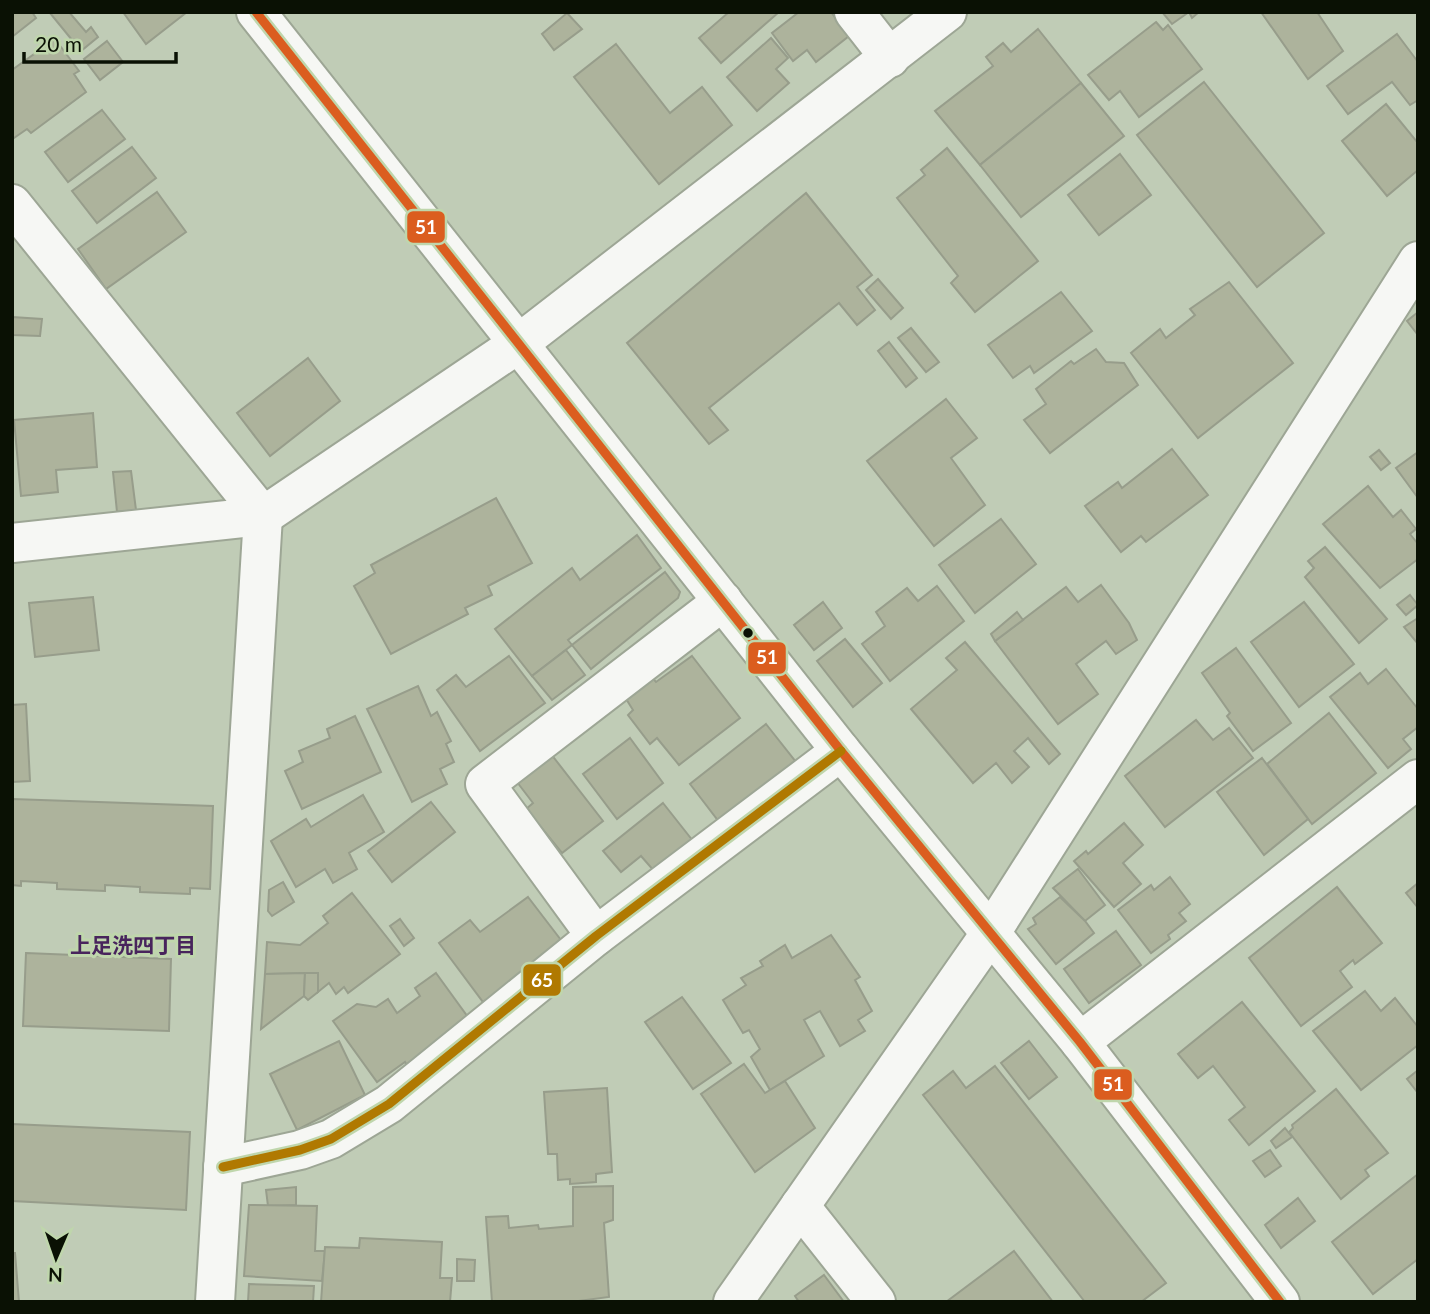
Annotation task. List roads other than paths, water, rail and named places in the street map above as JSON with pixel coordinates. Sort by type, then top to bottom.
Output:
[{"type":"street","points":[[256,12],[841,751],[1080,1042],[1280,1302]]},
{"type":"street","points":[[854,12],[890,58]]},
{"type":"street","points":[[12,543],[263,516],[518,344],[947,12]]},
{"type":"street","points":[[12,204],[263,516],[215,1302]]},
{"type":"street","points":[[733,1302],[990,934],[1418,261]]},
{"type":"street","points":[[596,936],[485,785],[723,601]]},
{"type":"street","points":[[223,1167],[300,1150],[331,1139],[390,1104],[596,936],[841,751]]},
{"type":"street","points":[[1080,1042],[1418,779]]},
{"type":"street","points":[[800,1206],[876,1302]]},
{"type":"district","name":"上足洗四丁目","points":[[133,944]]}]
